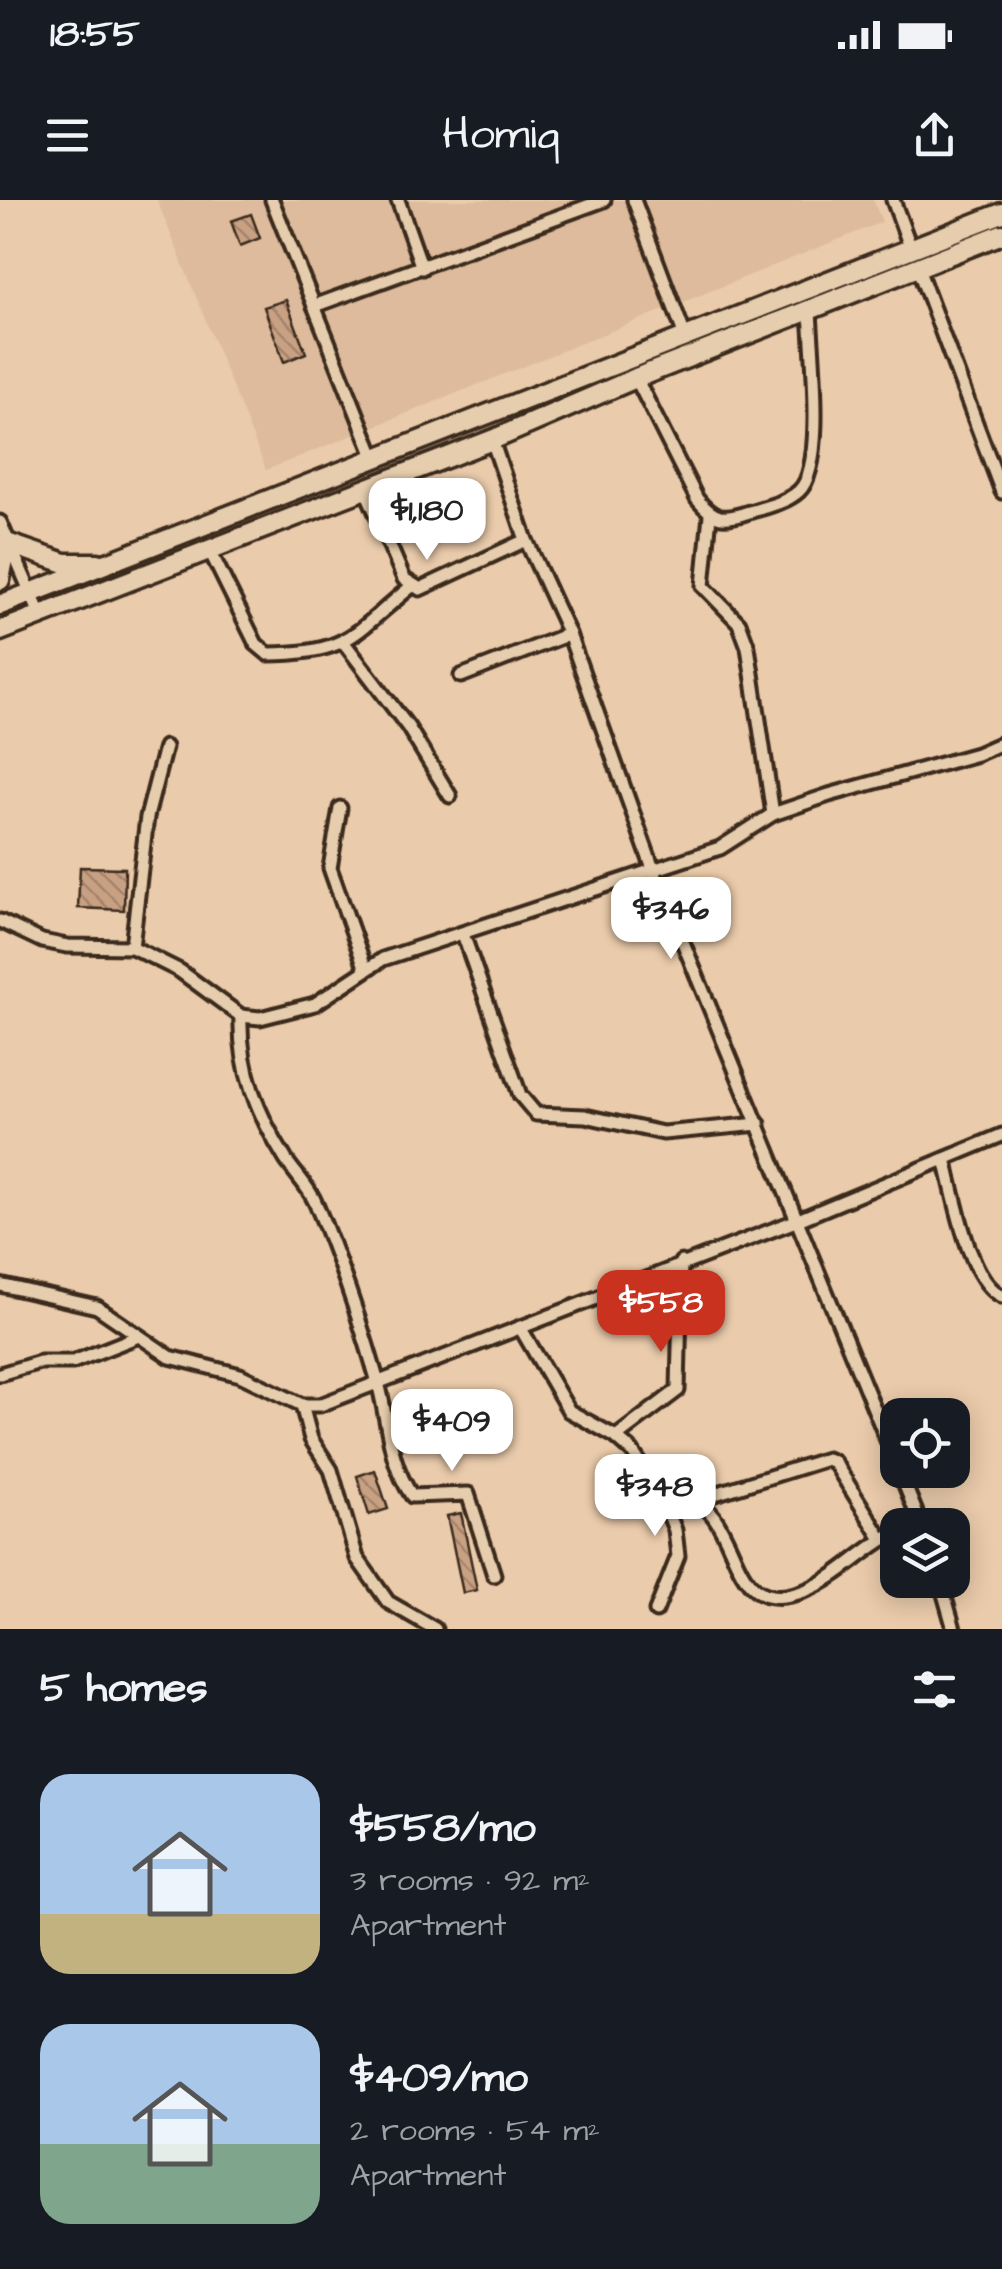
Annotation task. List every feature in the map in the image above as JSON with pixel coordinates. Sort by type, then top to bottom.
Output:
[{"type":"main road","points":[[0,631],[208,547],[492,440],[810,309],[1002,214]]},
{"type":"main road","points":[[0,605],[685,336],[914,258],[1002,234]]},
{"type":"main road","points":[[685,336],[692,355]]},
{"type":"main road","points":[[0,580],[7,543],[66,562],[114,562]]},
{"type":"street","points":[[272,200],[374,459]]},
{"type":"street","points":[[398,200],[422,268]]},
{"type":"street","points":[[314,306],[604,200]]},
{"type":"street","points":[[634,200],[685,336]]},
{"type":"street","points":[[893,200],[1002,492]]},
{"type":"street","points":[[636,378],[697,499],[710,515],[728,520],[789,499],[803,488],[814,456],[810,309]]},
{"type":"street","points":[[492,440],[526,540],[569,634],[653,869],[880,1423]]},
{"type":"street","points":[[365,488],[404,579],[420,589],[526,540]]},
{"type":"street","points":[[710,515],[703,586],[739,623],[748,647],[772,814]]},
{"type":"street","points":[[0,522],[28,594],[40,614]]},
{"type":"street","points":[[208,547],[260,652],[310,654],[345,644],[412,586]]},
{"type":"street","points":[[460,676],[569,634]]},
{"type":"street","points":[[345,644],[408,727],[450,796]]},
{"type":"street","points":[[0,922],[42,941],[67,946],[132,946],[180,971],[240,1016],[260,1018],[315,1004],[365,967],[720,848],[772,814],[1002,742]]},
{"type":"street","points":[[132,946],[147,817],[165,747]]},
{"type":"street","points":[[340,808],[330,868],[365,967]]},
{"type":"street","points":[[463,934],[520,1095],[536,1114],[585,1116],[663,1133],[759,1124]]},
{"type":"street","points":[[240,1016],[246,1079],[272,1135],[316,1202],[378,1383],[384,1430],[404,1484],[412,1496],[421,1498],[468,1494],[494,1576]]},
{"type":"street","points":[[0,1285],[97,1307],[170,1357],[240,1375],[302,1404],[320,1405],[681,1262],[798,1220],[1002,1135]]},
{"type":"street","points":[[945,1159],[976,1267],[992,1290],[1002,1296]]},
{"type":"street","points":[[616,1437],[678,1390],[681,1262]]},
{"type":"street","points":[[520,1327],[570,1411],[616,1437],[646,1468],[676,1530],[678,1556],[656,1611]]},
{"type":"street","points":[[0,1374],[40,1362],[73,1362],[140,1336]]},
{"type":"street","points":[[302,1404],[311,1439],[332,1470],[357,1558],[408,1623],[435,1629]]},
{"type":"street","points":[[699,1499],[826,1459],[834,1462],[880,1535]]},
{"type":"street","points":[[646,1468],[680,1482],[699,1499],[724,1534],[737,1569],[752,1588],[768,1594],[790,1595],[810,1588],[880,1539]]},
{"type":"street","points":[[945,1598],[954,1629]]},
{"type":"shaded area","points":[[157,200],[873,200],[882,222],[266,470]]},
{"type":"building","points":[[251,214],[260,238],[240,246],[231,221]]},
{"type":"building","points":[[286,300],[306,353],[284,362],[264,307]]},
{"type":"building","points":[[80,867],[125,868],[124,910],[78,908]]},
{"type":"building","points":[[375,1470],[388,1509],[369,1515],[357,1476]]},
{"type":"building","points":[[461,1513],[477,1590],[463,1593],[447,1516]]}]
